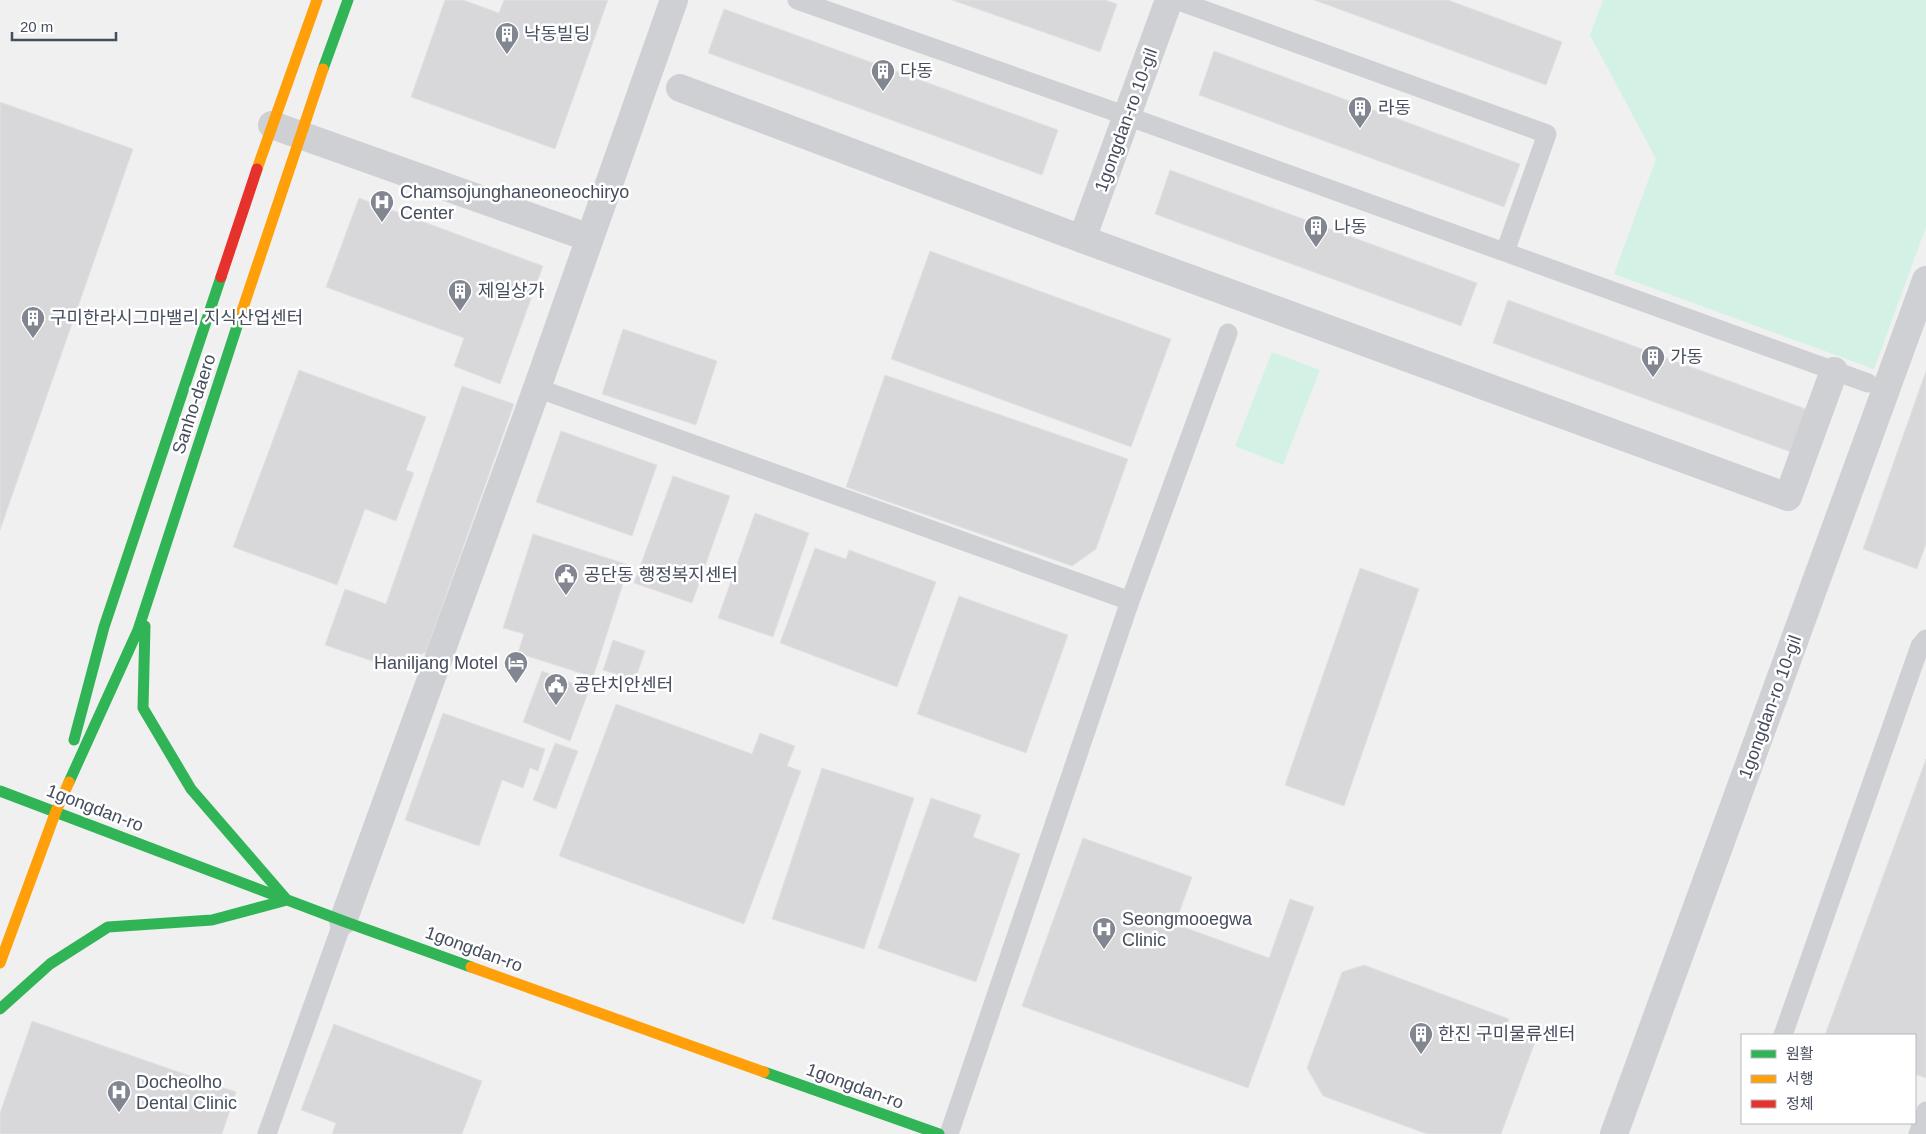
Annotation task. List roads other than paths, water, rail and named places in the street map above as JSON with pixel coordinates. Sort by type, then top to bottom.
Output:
[{"type":"street","name":"Sanho-daero","points":[[56,811],[104,627],[272,125],[317,0]]},
{"type":"street","name":"Sanho-daero","points":[[0,963],[56,811],[138,630],[300,135],[348,0]]},
{"type":"street","points":[[343,921],[537,388],[674,0]]},
{"type":"street","name":"1gongdan-ro 10-gil","points":[[1082,239],[1169,0]]},
{"type":"street","points":[[680,88],[1082,239],[1788,497],[1834,372]]},
{"type":"street","points":[[272,125],[590,238]]},
{"type":"street","name":"1gongdan-ro 10-gil","points":[[1614,1134],[1926,280]]},
{"type":"street","points":[[0,1009],[50,964],[108,927],[212,920],[287,900],[191,789],[143,708],[145,608]]},
{"type":"street","name":"1gongdan-ro","points":[[0,791],[343,921],[911,1129],[938,1134]]},
{"type":"lane","points":[[797,0],[1127,116],[1868,383]]},
{"type":"lane","points":[[1176,0],[1547,134],[1505,252]]},
{"type":"lane","points":[[949,1134],[1130,601],[1228,333]]},
{"type":"lane","points":[[537,388],[1130,601]]},
{"type":"lane","points":[[1783,1034],[1920,646],[1926,639]]},
{"type":"lane","points":[[267,1134],[343,921]]},
{"type":"lane","points":[[1918,1134],[1926,1111]]},
{"type":"place","name":"낙동빌딩","points":[[507,55]]},
{"type":"place","name":"다동","points":[[883,92]]},
{"type":"place","name":"라동","points":[[1360,129]]},
{"type":"place","name":"Chamsojunghaneoneochiryo Center","points":[[382,223]]},
{"type":"place","name":"나동","points":[[1316,248]]},
{"type":"place","name":"제일상가","points":[[460,312]]},
{"type":"place","name":"구미한라시그마밸리 지식산업센터","points":[[33,339]]},
{"type":"place","name":"가동","points":[[1653,378]]},
{"type":"place","name":"공단동 행정복지센터","points":[[566,596]]},
{"type":"place","name":"Haniljang Motel","points":[[516,684]]},
{"type":"place","name":"공단치안센터","points":[[556,706]]},
{"type":"place","name":"Seongmooegwa Clinic","points":[[1104,950]]},
{"type":"place","name":"한진 구미물류센터","points":[[1421,1055]]},
{"type":"place","name":"Docheolho Dental Clinic","points":[[119,1113]]}]
